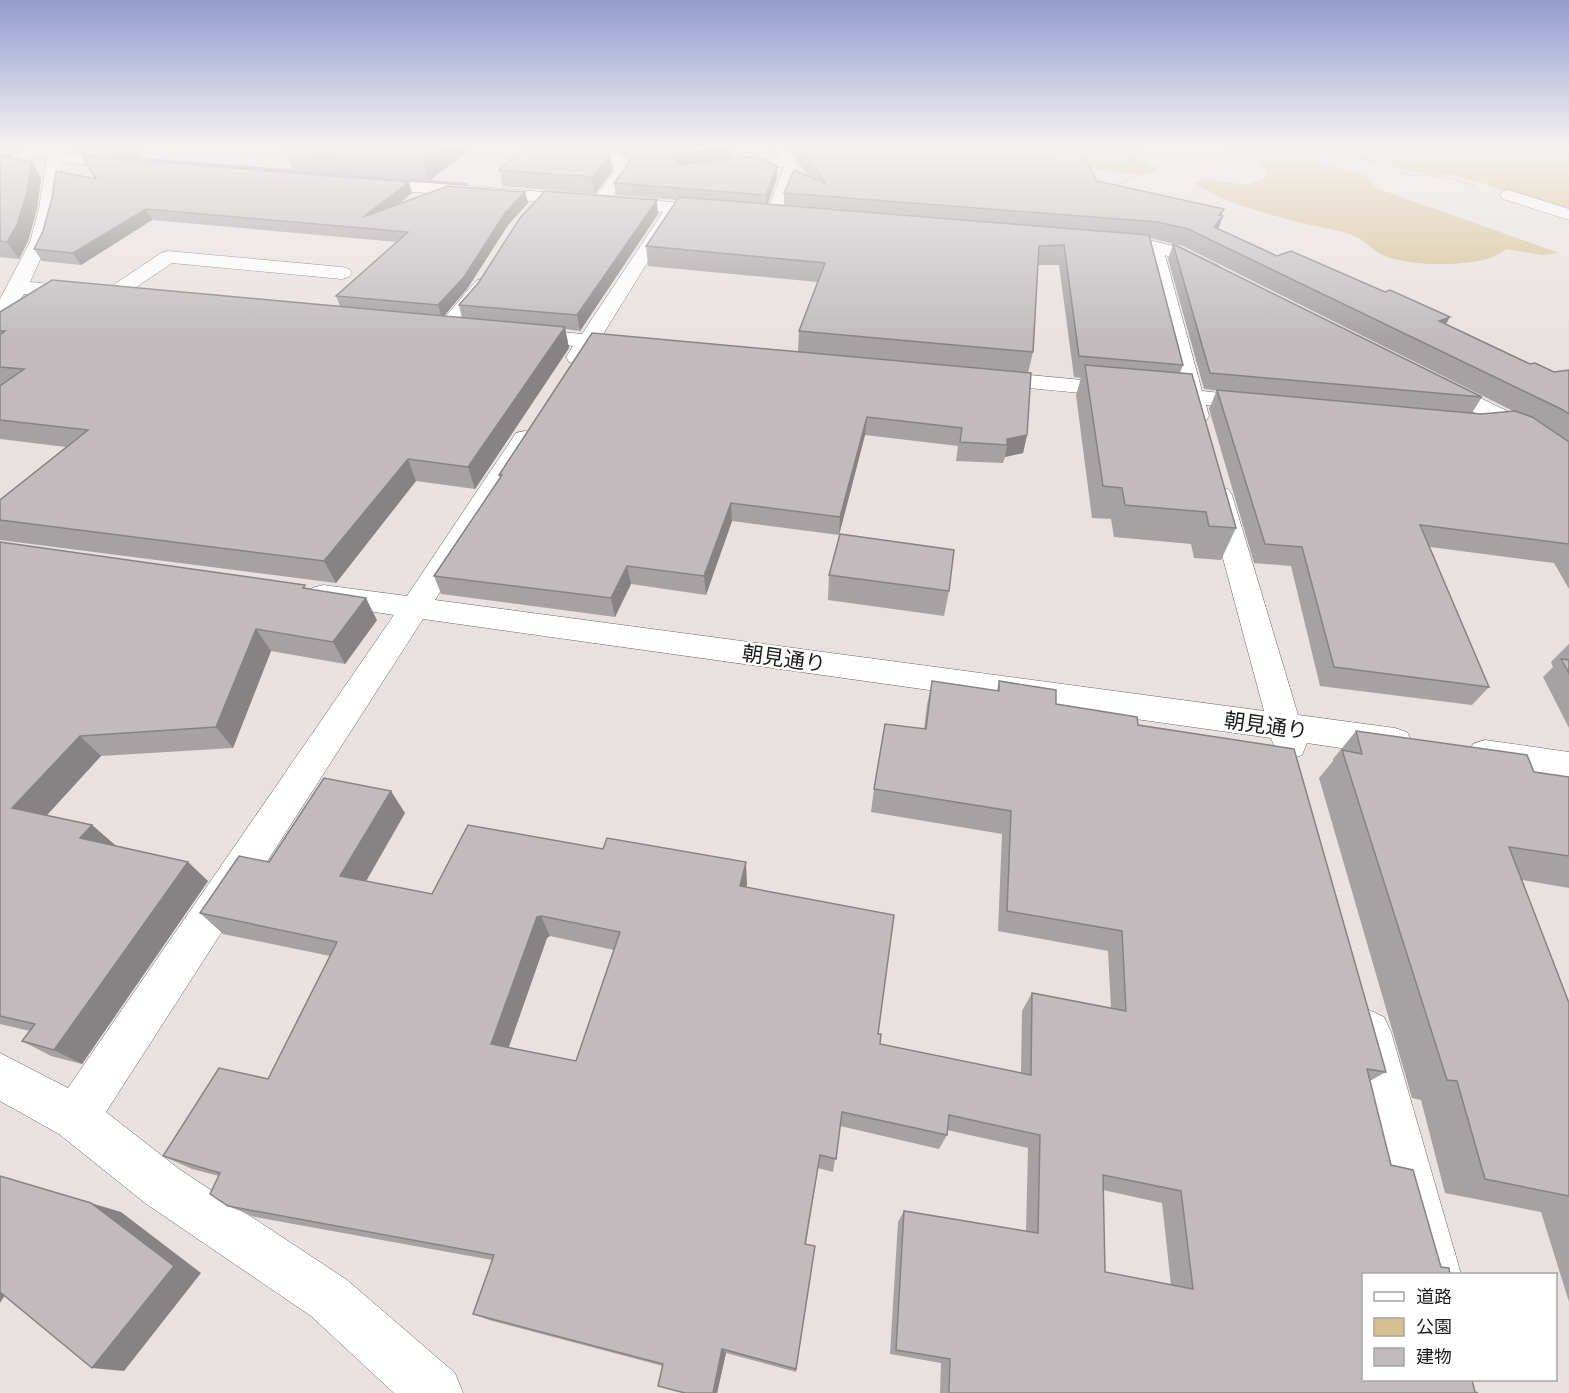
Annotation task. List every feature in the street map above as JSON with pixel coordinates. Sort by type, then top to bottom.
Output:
[{"type":"street","points":[[0,315],[18,287],[39,242],[47,211]]},
{"type":"street","points":[[563,379],[671,211]]},
{"type":"street","points":[[718,211],[729,212]]},
{"type":"street","points":[[751,214],[759,211]]},
{"type":"street","points":[[787,211],[796,217]]},
{"type":"street","points":[[1088,241],[1153,247],[1174,252],[1230,279]]},
{"type":"street","points":[[1153,247],[1192,397],[1298,773]]},
{"type":"street","points":[[110,296],[168,257],[342,273]]},
{"type":"street","points":[[18,287],[145,299]]},
{"type":"street","points":[[435,326],[468,329]]},
{"type":"street","points":[[504,333],[647,346]]},
{"type":"street","points":[[969,376],[1284,406]]},
{"type":"street","points":[[1422,376],[1539,436],[1569,458]]},
{"type":"street","points":[[75,1118],[415,607],[537,418]]},
{"type":"street","points":[[1468,423],[1507,420]]},
{"type":"street","name":"朝見通り","points":[[296,591],[1569,766]]},
{"type":"street","points":[[1360,1001],[1435,1273]]},
{"type":"street","points":[[0,1076],[75,1118],[162,1186],[329,1298],[435,1393]]},
{"type":"lane","points":[[435,326],[475,293],[490,270]]},
{"type":"green space","points":[[1260,211],[1441,211],[1559,253],[1542,255],[1506,249],[1482,260],[1466,263],[1412,262],[1385,256],[1350,234]]},
{"type":"building","points":[[0,211],[21,211],[17,225],[7,242],[0,241]]},
{"type":"building","points":[[48,211],[143,211],[73,253],[34,249],[43,231]]},
{"type":"building","points":[[169,211],[371,211],[363,217],[379,211],[507,211],[464,277],[438,305],[336,296],[408,232]]},
{"type":"building","points":[[526,211],[649,211],[577,315],[459,305],[479,282]]},
{"type":"building","points":[[670,211],[852,211],[1149,235],[1183,365],[1079,356],[1064,245],[1039,246],[1033,352],[799,331],[825,263],[646,246]]},
{"type":"building","points":[[1016,211],[1222,211],[1219,215],[1223,216],[1214,227],[1277,256],[1291,251],[1385,292],[1390,290],[1450,317],[1439,321],[1530,364],[1535,363],[1554,372],[1569,370],[1569,414],[1188,229],[1158,222]]},
{"type":"building","points":[[1173,244],[1482,397],[1210,373]]},
{"type":"building","points":[[52,280],[565,327],[468,467],[408,459],[324,561],[0,520],[0,500],[88,430],[0,420],[0,386],[24,369],[0,367],[0,335],[5,331],[0,331],[0,312]]},
{"type":"building","points":[[592,333],[1031,373],[1027,435],[1007,439],[1007,445],[960,442],[962,428],[867,417],[840,517],[731,503],[704,576],[627,566],[611,598],[434,576],[502,475],[499,475]]},
{"type":"building","points":[[1085,365],[1192,374],[1236,528],[1209,526],[1206,512],[1125,505],[1122,488],[1103,486]]},
{"type":"building","points":[[1217,390],[1481,414],[1515,411],[1532,417],[1569,442],[1569,544],[1420,525],[1489,687],[1334,667],[1302,547],[1265,544]]},
{"type":"building","points":[[840,534],[954,550],[949,591],[829,575]]},
{"type":"building","points":[[0,542],[305,585],[303,588],[366,598],[333,642],[256,629],[216,727],[80,736],[12,808],[92,825],[80,838],[188,862],[54,1050],[22,1041],[35,1024],[0,1016]]},
{"type":"building","points":[[1561,659],[1569,660],[1569,673]]},
{"type":"building","points":[[932,681],[999,691],[999,681],[1056,690],[1056,704],[1137,717],[1138,725],[1294,749],[1386,1072],[1367,1069],[1391,1165],[1413,1170],[1441,1267],[1449,1268],[1450,1273],[1362,1273],[1362,1381],[1472,1381],[1475,1392],[1478,1393],[949,1393],[950,1359],[896,1350],[904,1211],[1038,1233],[1040,1135],[949,1115],[947,1135],[842,1112],[836,1159],[820,1155],[805,1244],[815,1246],[796,1369],[722,1349],[713,1393],[685,1393],[658,1386],[663,1364],[473,1314],[494,1255],[228,1206],[210,1194],[220,1173],[163,1156],[219,1068],[268,1079],[337,942],[200,913],[239,856],[269,862],[324,778],[391,791],[340,876],[432,894],[468,825],[603,849],[607,838],[746,862],[740,886],[894,915],[878,1034],[881,1034],[880,1044],[1031,1075],[1032,993],[1126,1011],[1122,931],[1007,911],[1011,811],[874,789],[885,724],[926,729]],"holes":[[[537,917],[620,932],[576,1061],[491,1044]],[[1103,1175],[1181,1191],[1193,1289],[1105,1272]]]},
{"type":"building","points":[[1356,731],[1527,755],[1534,772],[1569,777],[1569,856],[1509,847],[1569,1003],[1569,1196],[1485,1179],[1457,1081],[1447,1080],[1342,750],[1362,754]]},
{"type":"building","points":[[0,1176],[91,1203],[174,1266],[92,1368],[0,1292]]}]
